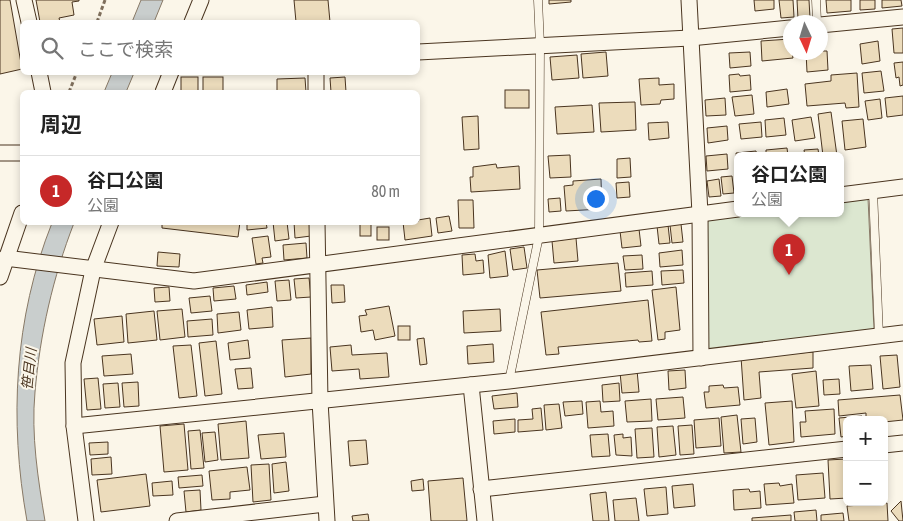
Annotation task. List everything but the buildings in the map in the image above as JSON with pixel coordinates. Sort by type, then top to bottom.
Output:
[{"type":"street","points":[[24,0],[29,20]]},
{"type":"street","points":[[193,20],[201,0]]},
{"type":"street","points":[[689,0],[700,214],[701,358]]},
{"type":"street","points":[[828,24],[903,17]]},
{"type":"street","points":[[420,52],[690,38],[783,29]]},
{"type":"street","points":[[40,75],[43,90]]},
{"type":"street","points":[[164,90],[170,75]]},
{"type":"street","points":[[316,75],[316,90]]},
{"type":"street","points":[[0,153],[20,153]]},
{"type":"street","points":[[844,195],[903,187]]},
{"type":"street","points":[[9,259],[194,281],[734,210]]},
{"type":"street","points":[[0,277],[9,259],[20,220]]},
{"type":"street","points":[[86,521],[74,426],[73,363],[89,269],[110,225]]},
{"type":"street","points":[[318,225],[320,401],[327,521]]},
{"type":"street","points":[[74,426],[509,381],[903,333]]},
{"type":"street","points":[[471,385],[485,521]]},
{"type":"street","points":[[888,445],[903,443]]},
{"type":"street","points":[[481,489],[843,449]]},
{"type":"street","points":[[177,521],[325,504]]},
{"type":"lane","points":[[509,381],[539,236],[540,45],[538,0]]},
{"type":"lane","points":[[816,0],[817,15]]},
{"type":"lane","points":[[873,191],[879,336]]},
{"type":"path","points":[[98,20],[106,0]]},
{"type":"path","points":[[70,90],[76,75]]},
{"type":"green space","points":[[868,198],[874,330],[707,352],[706,219],[734,216],[844,217],[844,201]]},
{"type":"water","points":[[141,0],[163,0],[155,20],[133,20]]},
{"type":"water","points":[[111,75],[133,75],[127,90],[105,90]]},
{"type":"water","name":"笹目川","points":[[51,225],[73,225],[66,243],[48,306],[37,370],[34,424],[38,473],[45,521],[27,521],[18,446],[18,370],[30,296],[39,259]]},
{"type":"place","name":"谷口公園","points":[[789,275]]}]
